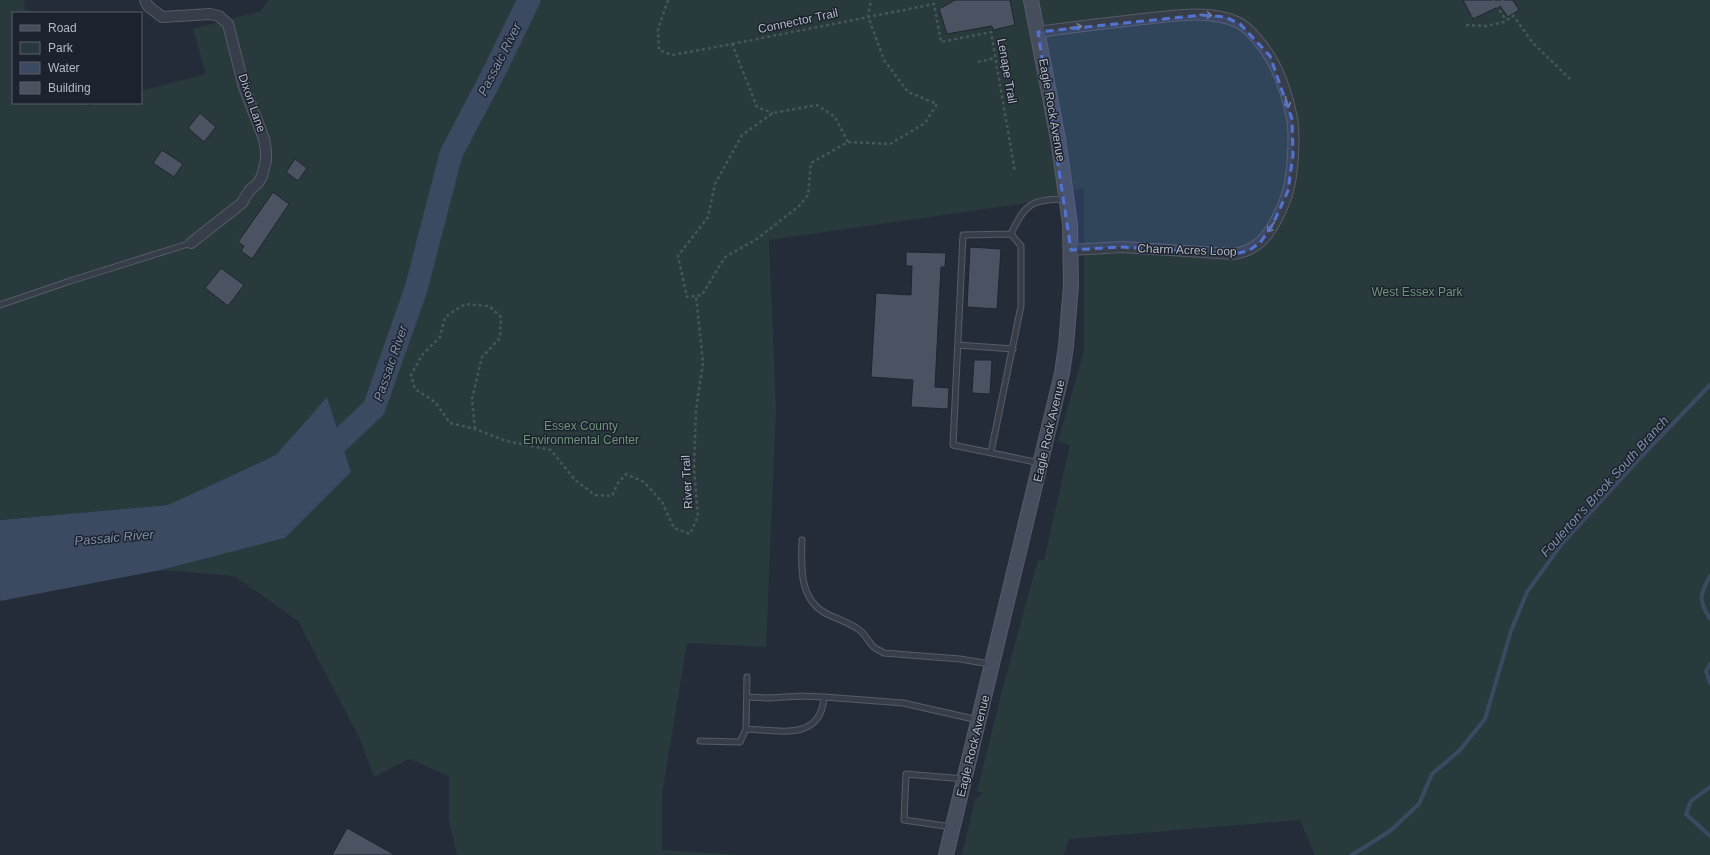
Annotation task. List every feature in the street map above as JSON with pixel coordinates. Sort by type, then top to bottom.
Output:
[{"type":"main road","name":"Eagle Rock Avenue","points":[[946,855],[1041,463],[1062,373],[1066,346],[1071,286],[1071,250],[1066,199],[1053,111],[1032,0]]},
{"type":"street","name":"Dixon Lane","points":[[145,0],[148,6],[162,17],[210,14],[219,16],[228,24],[244,87],[264,139],[266,160],[262,176],[258,183],[248,190],[242,203],[191,244]]},
{"type":"street","name":"Charm Acres Loop","points":[[1038,32],[1093,24],[1178,16],[1202,15],[1225,17],[1240,24],[1252,33],[1270,56],[1283,88],[1292,119],[1293,155],[1288,191],[1273,224],[1260,243],[1248,251],[1234,254],[1122,247],[1071,250]]},
{"type":"lane","points":[[1011,234],[1019,216],[1026,208],[1047,200],[1066,199]]},
{"type":"lane","points":[[1011,234],[963,235],[953,445],[1041,463]]},
{"type":"lane","points":[[992,452],[1021,306],[1021,246],[1011,234]]},
{"type":"lane","points":[[0,305],[70,281],[191,244]]},
{"type":"lane","points":[[958,344],[1013,349]]},
{"type":"lane","points":[[802,540],[802,576],[807,593],[814,605],[826,613],[846,621],[860,630],[874,647],[884,653],[960,659],[993,665]]},
{"type":"lane","points":[[700,741],[740,742],[746,729],[748,696],[747,677]]},
{"type":"lane","points":[[748,696],[768,698],[802,696],[903,703],[979,720]]},
{"type":"lane","points":[[746,729],[803,730],[811,726],[820,715],[824,697]]},
{"type":"lane","points":[[953,828],[904,820],[906,774],[965,779]]},
{"type":"path","points":[[668,0],[658,29],[659,50],[672,55],[732,44],[757,108],[773,113]]},
{"type":"path","points":[[848,142],[835,117],[818,105],[773,113],[742,135],[715,184],[708,217],[678,256],[687,297],[702,295],[725,257],[757,238],[799,206],[808,195],[811,163],[848,142],[890,144],[925,122],[937,104],[908,92],[884,60],[868,16],[871,0]]},
{"type":"path","points":[[1493,0],[1506,20]]},
{"type":"path","points":[[1502,0],[1533,43],[1570,79]]},
{"type":"path","name":"Lenape Trail","points":[[868,16],[934,4],[941,42],[991,32],[1015,172]]},
{"type":"path","name":"Connector Trail","points":[[732,44],[868,16]]},
{"type":"path","points":[[1466,25],[1486,26],[1506,20],[1513,16]]},
{"type":"path","points":[[978,62],[995,58]]},
{"type":"path","name":"River Trail","points":[[475,429],[472,399],[482,357],[500,338],[501,317],[489,306],[465,304],[445,317],[440,337],[422,355],[411,375],[415,389],[435,402],[450,423],[475,429],[506,441],[550,450],[575,480],[595,495],[612,496],[618,483],[626,474],[644,482],[662,502],[674,528],[690,534],[698,516],[694,453],[696,410],[703,364],[696,296]]},
{"type":"highlighted area","points":[[1202,15],[1225,17],[1240,24],[1270,56],[1292,119],[1293,155],[1288,191],[1273,224],[1260,243],[1248,251],[1234,254],[1122,247],[1071,250],[1038,32]]},
{"type":"green space","name":"West Essex Park","points":[[0,0],[24,0],[25,9],[32,12],[12,12],[12,104],[87,104],[88,106],[95,104],[142,104],[142,91],[206,74],[193,29],[261,11],[269,0],[1710,0],[1710,855],[1315,855],[1300,820],[1069,839],[1064,855],[962,855],[975,800],[984,792],[977,792],[1000,698],[1038,560],[1044,560],[1070,445],[1058,441],[1084,351],[1084,188],[1026,203],[769,240],[776,407],[766,647],[687,643],[662,795],[662,850],[740,855],[457,855],[449,821],[449,776],[409,759],[374,777],[361,741],[298,621],[234,576],[161,570],[285,538],[351,472],[327,397],[276,455],[168,505],[0,520]]},
{"type":"water","points":[[327,397],[351,472],[285,538],[161,570],[0,601],[0,520],[168,505],[276,455]]},
{"type":"building","points":[[955,0],[1010,0],[1015,25],[993,30],[992,26],[947,34],[939,9]]},
{"type":"building","points":[[1463,0],[1513,0],[1519,10],[1508,17],[1500,6],[1473,19]]},
{"type":"building","points":[[200,113],[216,127],[204,142],[188,128]]},
{"type":"building","points":[[162,150],[183,164],[174,177],[153,163]]},
{"type":"building","points":[[295,159],[307,168],[298,181],[286,172]]},
{"type":"building","points":[[273,192],[289,204],[252,259],[241,251],[244,246],[238,242]]},
{"type":"building","points":[[970,247],[1001,249],[997,309],[967,307]]},
{"type":"building","points":[[906,252],[946,253],[945,267],[941,267],[935,387],[949,388],[948,409],[911,407],[913,380],[871,377],[876,293],[911,295],[912,266],[906,266]]},
{"type":"building","points":[[221,268],[244,285],[228,306],[205,288]]},
{"type":"building","points":[[974,360],[992,360],[990,394],[972,393]]},
{"type":"building","points":[[347,828],[395,855],[332,855]]},
{"type":"waterway","name":"Passaic River","points":[[318,461],[374,408],[416,289],[451,154],[494,72],[529,0]]},
{"type":"waterway","name":"Foulerton's Brook South Branch","points":[[1352,855],[1390,831],[1419,804],[1432,774],[1459,751],[1485,719],[1511,631],[1527,592],[1561,545],[1640,458],[1710,385]]},
{"type":"waterway","points":[[1710,576],[1702,593],[1702,602],[1710,619]]},
{"type":"waterway","points":[[1710,664],[1706,671],[1710,683]]},
{"type":"waterway","points":[[1710,787],[1691,801],[1686,814],[1710,836]]},
{"type":"park label","name":"Essex County Environmental Center","points":[[581,433]]}]
